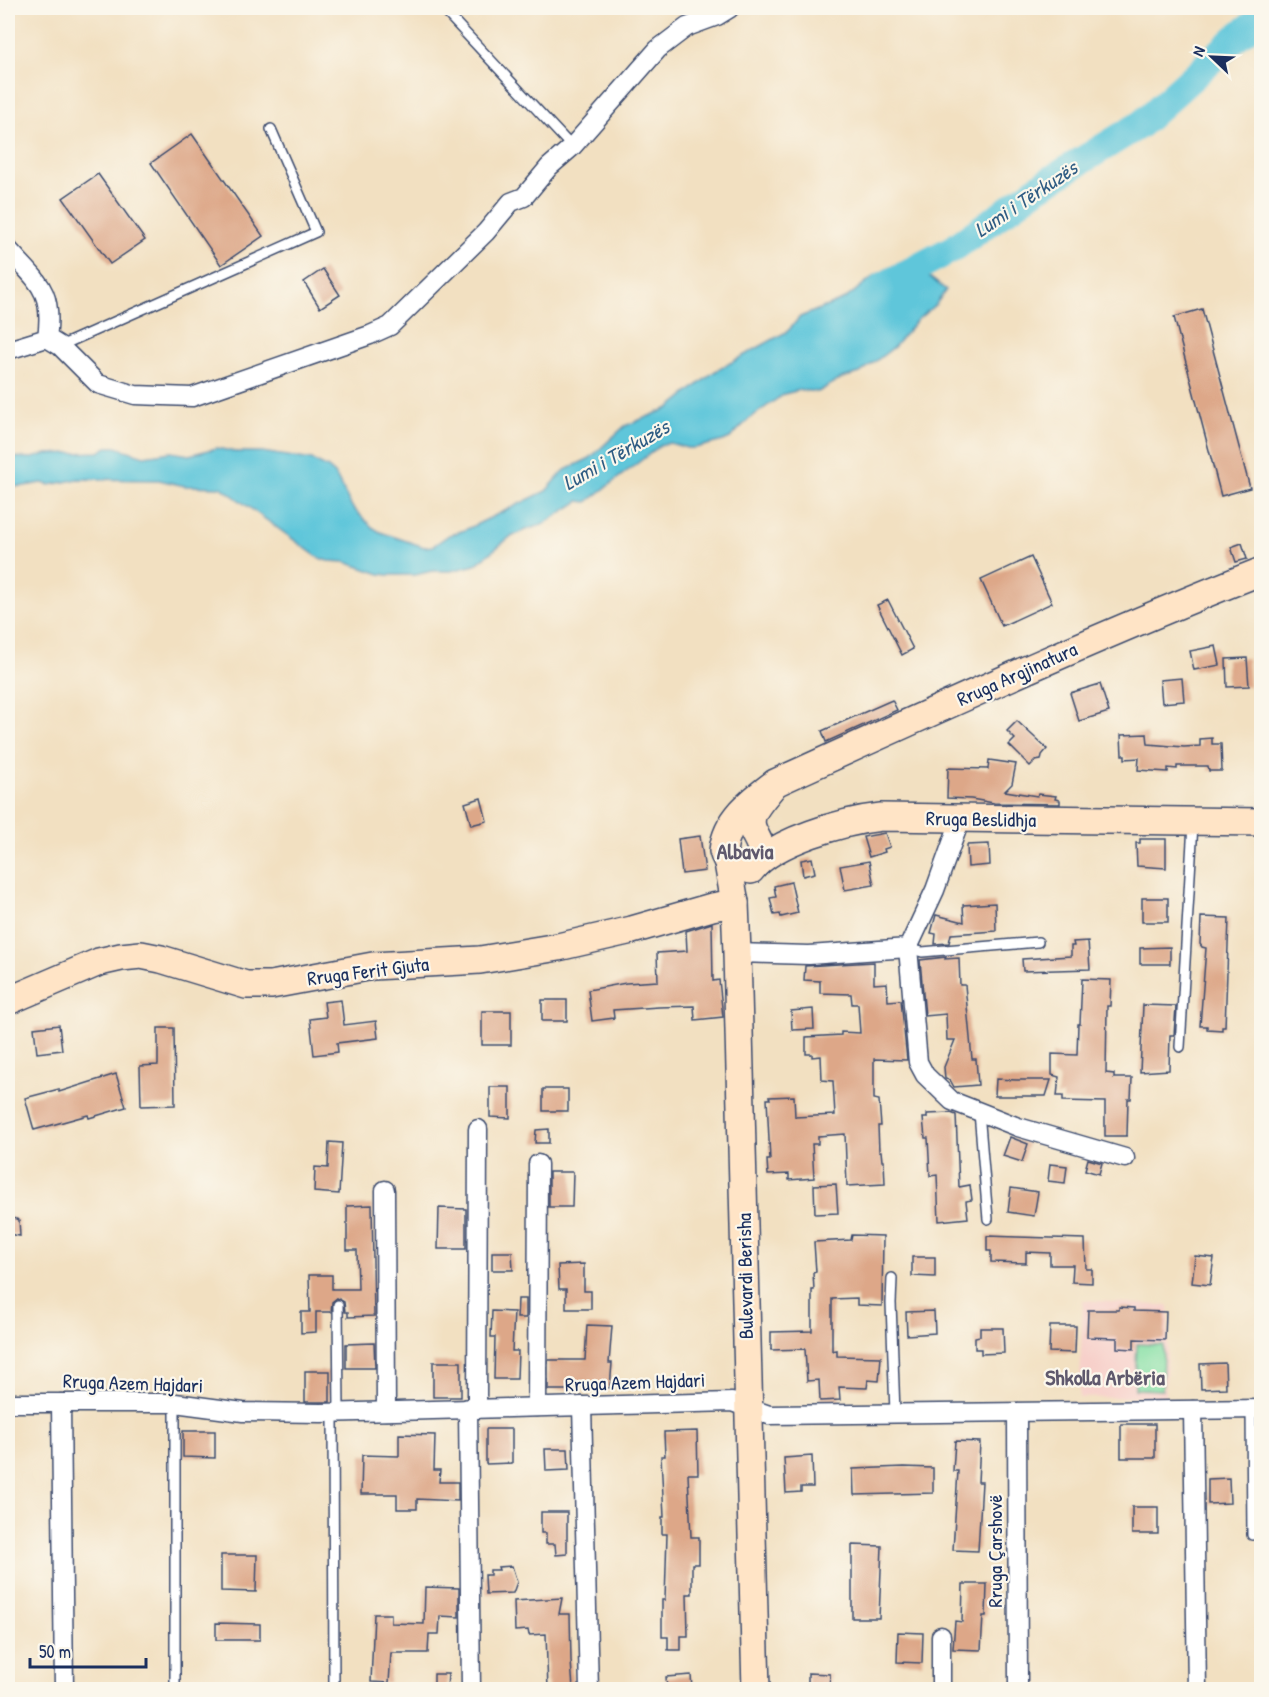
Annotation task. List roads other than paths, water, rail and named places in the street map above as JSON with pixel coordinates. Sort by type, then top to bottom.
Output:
[{"type":"main road","name":"Rruga Argjinatura","points":[[727,851],[741,811],[775,783],[1076,648],[1262,571]]},
{"type":"main road","name":"Rruga Argjinatura","points":[[754,835],[751,825],[753,814],[775,783]]},
{"type":"main road","name":"Rruga Beslidhja","points":[[735,903],[745,877],[756,863],[768,854],[839,825],[861,819],[881,817],[1262,822]]},
{"type":"main road","points":[[754,835],[761,852],[756,863],[751,867],[739,869],[727,851],[736,832],[742,831],[754,835],[768,842],[795,842]]},
{"type":"main road","name":"Bulevardi Berisha","points":[[727,851],[735,903],[737,953],[756,1689]]},
{"type":"main road","name":"Rruga Ferit Gjuta","points":[[8,1001],[99,962],[121,957],[141,955],[246,984],[272,985],[373,966],[480,960],[558,947],[735,903]]},
{"type":"street","points":[[11,258],[40,284],[47,300],[53,342],[98,384],[135,395],[192,397],[390,326],[486,231],[511,202],[524,197],[549,167],[572,147],[658,49],[687,27],[717,16],[730,8]]},
{"type":"street","points":[[8,350],[53,342]]},
{"type":"street","points":[[961,818],[935,890],[908,948],[918,1062],[936,1088],[952,1101],[1018,1127],[1125,1158]]},
{"type":"street","points":[[737,953],[809,955],[908,948]]},
{"type":"street","points":[[471,1689],[472,1409],[478,1129]]},
{"type":"street","points":[[537,1407],[538,1164]]},
{"type":"street","points":[[385,1190],[386,1411]]},
{"type":"street","name":"Rruga Azem Hajdari","points":[[8,1403],[175,1402],[243,1412],[336,1412],[732,1402],[769,1415],[1256,1409]]},
{"type":"street","points":[[62,1403],[64,1689]]},
{"type":"street","points":[[582,1406],[589,1689]]},
{"type":"street","points":[[1193,1410],[1197,1689]]},
{"type":"street","name":"Rruga Çarshovë","points":[[1017,1412],[1018,1689]]},
{"type":"street","points":[[941,1636],[941,1689]]},
{"type":"lane","points":[[442,8],[572,147]]},
{"type":"lane","points":[[53,342],[316,232],[271,129]]},
{"type":"lane","points":[[1180,1047],[1193,821]]},
{"type":"lane","points":[[908,948],[922,952],[1038,942]]},
{"type":"lane","points":[[979,1112],[988,1219]]},
{"type":"lane","points":[[892,1278],[895,1413]]},
{"type":"lane","points":[[334,1689],[338,1305]]},
{"type":"lane","points":[[175,1402],[175,1689]]},
{"type":"lane","points":[[1252,1535],[1256,1409]]},
{"type":"water","points":[[906,259],[946,290],[936,304],[917,320],[894,347],[860,373],[842,378],[818,392],[800,390],[784,394],[749,419],[730,438],[723,441],[695,448],[670,443],[661,445],[587,502],[579,501],[542,525],[509,538],[475,565],[451,571],[389,575],[345,562],[328,561],[319,558],[221,487],[185,486],[159,480],[78,479],[50,485],[42,483],[8,487],[8,457],[33,458],[46,454],[99,452],[107,447],[116,447],[144,456],[171,452],[189,455],[217,448],[235,452],[262,452],[312,460],[328,468],[335,474],[352,507],[372,527],[424,547],[433,546],[449,535],[465,530],[546,491],[565,470],[590,458],[625,426],[669,408],[714,372],[788,331],[800,317],[845,299],[874,276]]},
{"type":"waterway","name":"Lumi i Tërkuzës","points":[[883,286],[954,248],[1039,187],[1141,124],[1239,35],[1262,18]]},
{"type":"district","name":"Albavia","points":[[745,851]]},
{"type":"district","name":"Shkolla Arbëria","points":[[1105,1377]]}]
